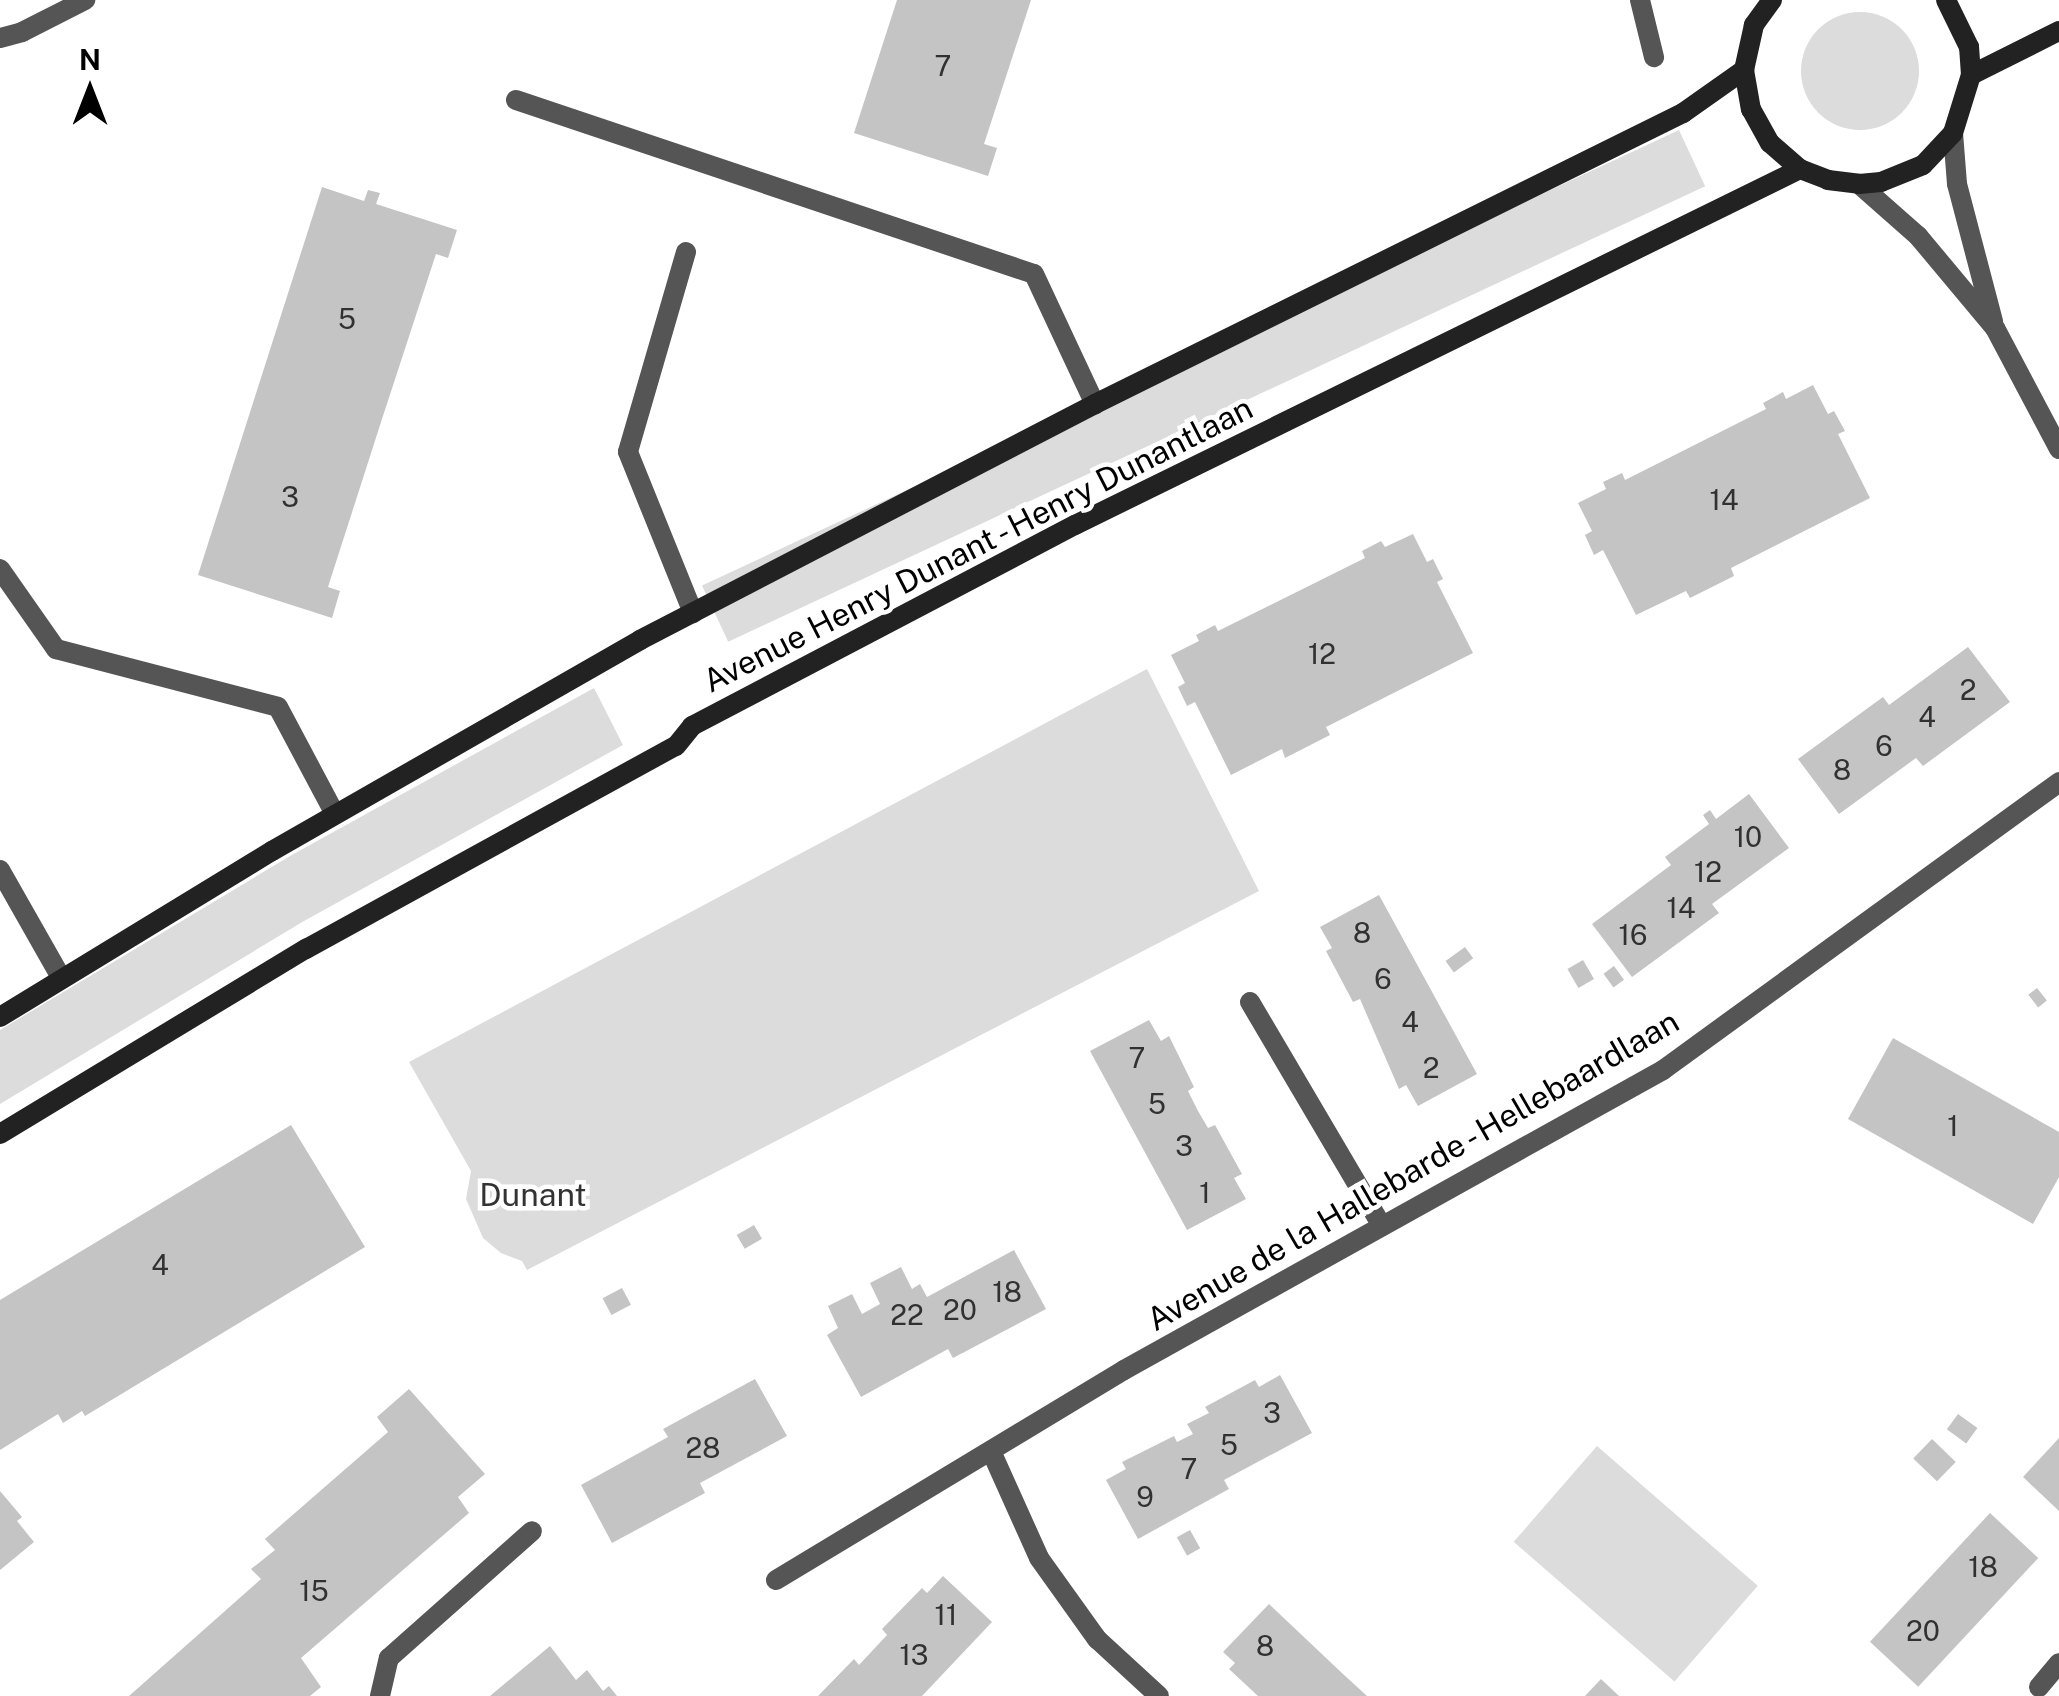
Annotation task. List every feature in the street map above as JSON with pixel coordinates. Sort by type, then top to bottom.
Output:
[{"type":"street","points":[[0,38],[22,32],[85,0]]},
{"type":"street","points":[[1640,0],[1654,57]]},
{"type":"street","points":[[1772,0],[1754,24],[1744,70],[1751,109],[1770,143],[1800,168],[1828,180],[1881,182],[1922,165],[1953,133]]},
{"type":"street","points":[[1946,0],[1969,46],[1971,75],[1953,133],[1957,184],[1994,328]]},
{"type":"street","points":[[1971,75],[2059,31]]},
{"type":"street","points":[[0,1017],[335,814],[693,612],[1095,404],[1650,130],[1744,70]]},
{"type":"street","points":[[516,100],[1034,274],[1095,404]]},
{"type":"street","name":"Avenue Henry Dunant - Henry Dunantlaan","points":[[0,1134],[306,949],[676,746],[692,726],[1075,524],[1800,168]]},
{"type":"street","points":[[1859,184],[1918,236],[1994,328],[2059,449]]},
{"type":"street","points":[[686,252],[628,452],[693,612]]},
{"type":"street","points":[[0,569],[56,649],[278,707],[335,814]]},
{"type":"street","name":"Avenue de la Hallebarde - Hellebaardlaan","points":[[776,1580],[1124,1370],[1663,1070],[2059,782]]},
{"type":"street","points":[[0,870],[62,979]]},
{"type":"street","points":[[1250,1002],[1382,1226]]},
{"type":"street","points":[[991,1451],[1040,1558],[1098,1639],[1159,1696]]},
{"type":"street","points":[[380,1696],[389,1658],[532,1531]]},
{"type":"street","points":[[2039,1687],[2059,1663]]},
{"type":"green space","points":[[1860,12],[1883,16],[1902,29],[1915,48],[1919,71],[1915,94],[1902,113],[1883,126],[1860,130],[1837,126],[1818,113],[1805,94],[1801,71],[1805,48],[1818,29],[1837,16]]},
{"type":"green space","points":[[1679,130],[1705,186],[728,642],[702,586]]},
{"type":"green space","name":"Dunant","points":[[1147,669],[1259,891],[527,1270],[522,1261],[501,1253],[483,1238],[466,1199],[471,1171],[409,1062]]},
{"type":"green space","points":[[594,688],[623,745],[304,921],[0,1104],[0,1030],[290,856]]},
{"type":"green space","points":[[1597,1446],[1758,1586],[1674,1682],[1514,1542]]},
{"type":"building","points":[[897,0],[1031,0],[984,144],[997,148],[988,176],[854,133]]},
{"type":"building","points":[[322,187],[364,201],[368,190],[380,193],[376,204],[457,230],[448,258],[436,254],[382,419],[328,587],[340,591],[332,618],[198,575]]},
{"type":"building","points":[[1813,385],[1828,414],[1834,411],[1845,431],[1838,434],[1870,498],[1731,568],[1734,576],[1690,598],[1686,591],[1636,615],[1603,550],[1594,555],[1585,535],[1592,531],[1578,503],[1606,489],[1603,482],[1622,473],[1625,480],[1766,409],[1763,403],[1783,392],[1786,399]]},
{"type":"building","points":[[1413,534],[1427,562],[1433,559],[1443,579],[1437,582],[1473,653],[1326,727],[1330,735],[1285,758],[1282,749],[1231,775],[1195,702],[1187,706],[1178,687],[1185,683],[1171,655],[1199,641],[1196,635],[1215,625],[1218,631],[1365,558],[1362,551],[1381,541],[1385,547]]},
{"type":"building","points":[[1968,647],[2010,702],[1923,766],[1916,758],[1839,814],[1798,759],[1883,697],[1889,705]]},
{"type":"building","points":[[1749,794],[1789,848],[1712,904],[1719,913],[1632,977],[1592,924],[1671,865],[1665,857],[1709,824],[1703,815],[1710,810],[1716,819]]},
{"type":"building","points":[[1379,895],[1477,1074],[1418,1106],[1406,1085],[1399,1089],[1360,999],[1353,1002],[1326,951],[1332,948],[1320,927]]},
{"type":"building","points":[[1465,947],[1473,958],[1454,972],[1446,961]]},
{"type":"building","points":[[1583,960],[1594,979],[1578,988],[1567,969]]},
{"type":"building","points":[[1614,966],[1624,980],[1613,987],[1603,974]]},
{"type":"building","points":[[2037,988],[2047,1001],[2038,1007],[2028,995]]},
{"type":"building","points":[[1149,1020],[1161,1041],[1169,1036],[1194,1087],[1188,1091],[1198,1111],[1208,1128],[1215,1125],[1242,1174],[1234,1178],[1246,1199],[1187,1230],[1090,1051]]},
{"type":"building","points":[[1893,1038],[2059,1132],[2059,1177],[2033,1224],[1848,1119]]},
{"type":"building","points":[[291,1125],[365,1247],[85,1416],[82,1411],[63,1423],[58,1414],[0,1450],[0,1300]]},
{"type":"building","points":[[754,1225],[762,1239],[745,1249],[737,1235]]},
{"type":"building","points":[[1014,1250],[1046,1309],[953,1358],[948,1349],[861,1397],[827,1335],[838,1328],[828,1306],[852,1294],[862,1314],[880,1304],[870,1283],[901,1267],[912,1289],[920,1284],[927,1297]]},
{"type":"building","points":[[622,1288],[631,1305],[611,1315],[603,1298]]},
{"type":"building","points":[[1280,1375],[1312,1433],[1224,1480],[1229,1489],[1138,1539],[1106,1480],[1126,1469],[1122,1462],[1174,1436],[1177,1442],[1193,1434],[1187,1424],[1209,1413],[1205,1407],[1255,1380],[1259,1387]]},
{"type":"building","points":[[755,1379],[787,1436],[700,1483],[705,1493],[612,1543],[581,1485],[668,1437],[663,1429]]},
{"type":"building","points":[[409,1389],[485,1474],[458,1497],[469,1513],[301,1658],[321,1687],[310,1696],[129,1696],[261,1579],[251,1569],[275,1550],[265,1539],[388,1432],[377,1417]]},
{"type":"building","points":[[1958,1414],[1977,1428],[1966,1443],[1947,1429]]},
{"type":"building","points":[[2059,1438],[2059,1511],[2023,1477]]},
{"type":"building","points":[[1932,1439],[1956,1462],[1937,1481],[1913,1458]]},
{"type":"building","points":[[0,1491],[22,1517],[17,1521],[34,1542],[0,1570]]},
{"type":"building","points":[[1990,1513],[2038,1558],[1918,1687],[1870,1642]]},
{"type":"building","points":[[1190,1530],[1200,1548],[1187,1556],[1177,1537]]},
{"type":"building","points":[[943,1576],[992,1622],[922,1696],[818,1696],[854,1659],[859,1665],[887,1635],[882,1629],[922,1588],[927,1593]]},
{"type":"building","points":[[1269,1604],[1367,1696],[1258,1696],[1229,1669],[1235,1663],[1223,1652]]},
{"type":"building","points":[[550,1646],[576,1680],[587,1670],[603,1691],[609,1686],[617,1696],[490,1696]]},
{"type":"building","points":[[1601,1679],[1619,1696],[1585,1696]]}]
